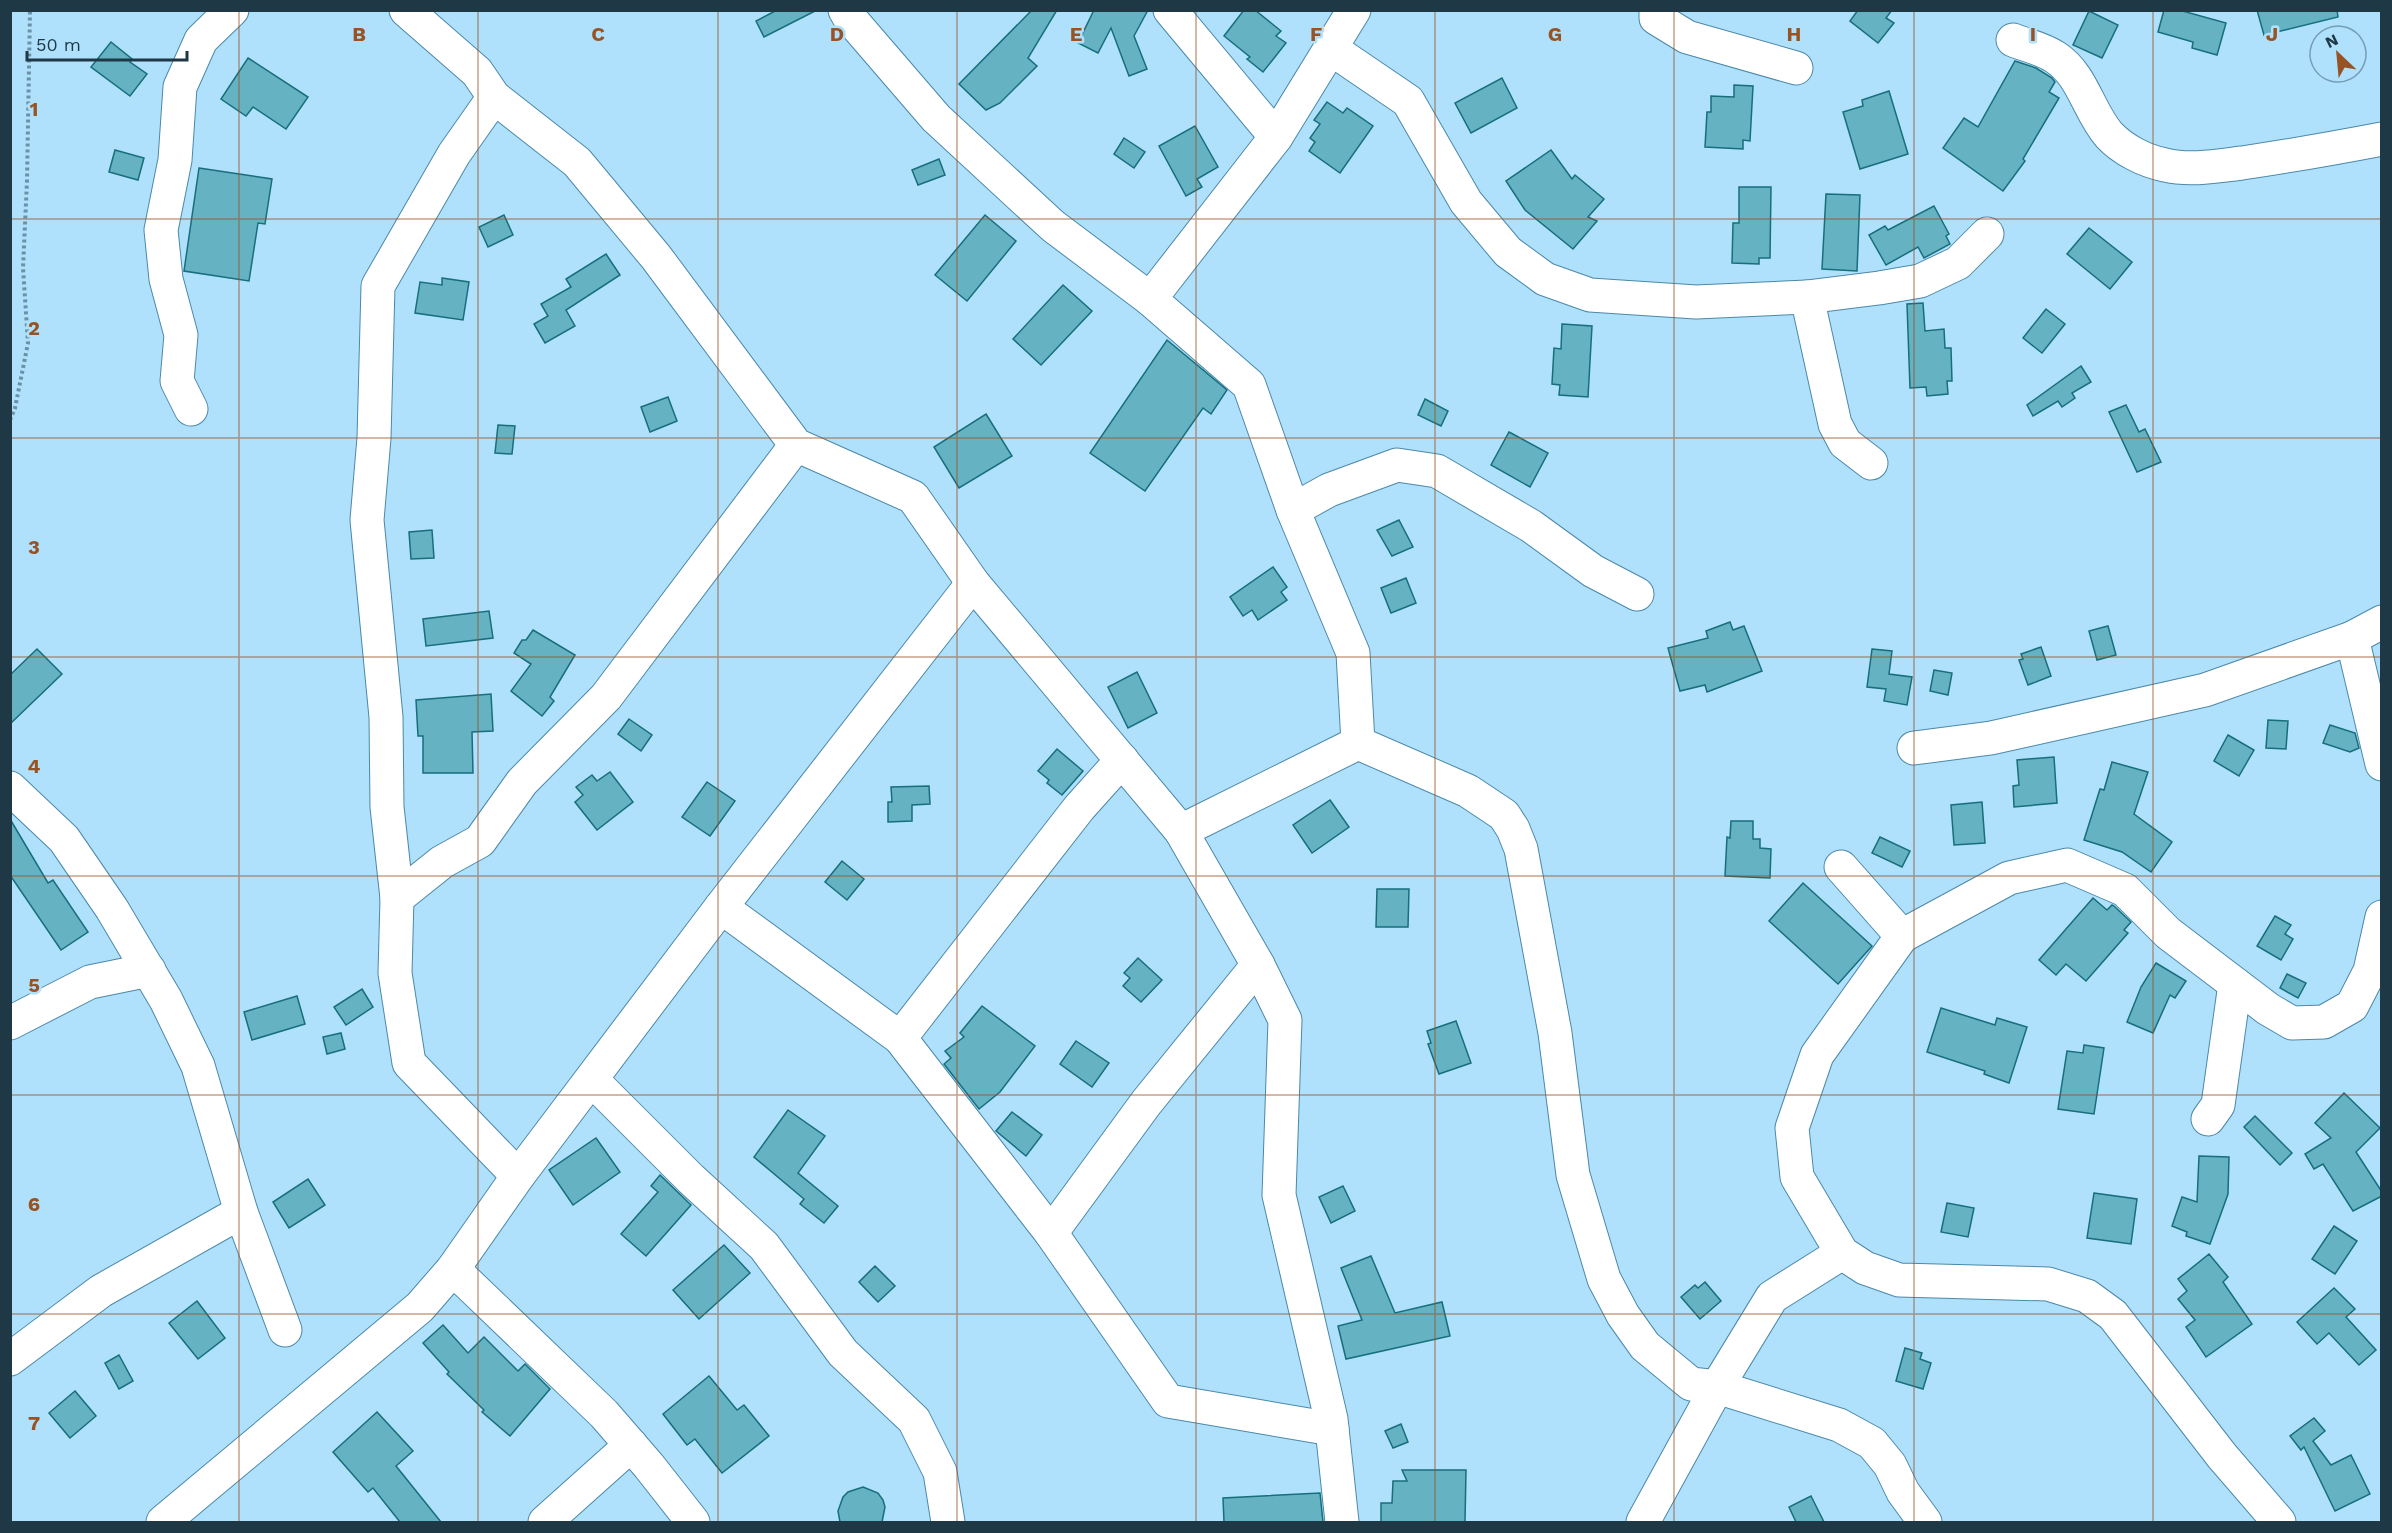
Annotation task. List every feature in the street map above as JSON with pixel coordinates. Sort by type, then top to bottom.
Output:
[{"type":"street","points":[[191,409],[177,381],[181,335],[166,279],[161,230],[175,160],[180,87],[201,40],[232,10]]},
{"type":"street","points":[[406,10],[477,72],[494,97],[577,162],[656,257],[796,445],[913,497],[973,584],[1181,831],[1258,965],[1285,1020],[1279,1196],[1332,1429],[1342,1522]]},
{"type":"street","points":[[845,10],[936,118],[1053,226],[1150,299],[1249,385],[1293,510],[1353,653],[1358,743]]},
{"type":"street","points":[[1170,10],[1276,137]]},
{"type":"street","points":[[1150,299],[1276,137],[1354,10]]},
{"type":"street","points":[[1656,10],[1656,18],[1687,37],[1796,68]]},
{"type":"street","points":[[2013,40],[2054,56],[2066,65],[2110,135],[2139,157],[2165,166],[2200,168],[2277,158],[2382,139]]},
{"type":"street","points":[[1330,48],[1408,101],[1466,202],[1508,252],[1545,279],[1590,295],[1696,302],[1807,297],[1920,281],[1958,263],[1987,234]]},
{"type":"street","points":[[494,97],[454,154],[378,286],[374,438],[368,520],[386,717],[387,807],[397,898],[395,973],[409,1063],[518,1176]]},
{"type":"street","points":[[1807,297],[1835,424],[1845,443],[1871,463]]},
{"type":"street","points":[[397,898],[442,862],[480,841],[522,782],[606,697],[796,445]]},
{"type":"street","points":[[1293,510],[1329,490],[1397,465],[1437,471],[1531,526],[1566,554],[1593,571],[1637,594]]},
{"type":"street","points":[[163,1522],[420,1307],[453,1269],[518,1176],[721,907],[973,584]]},
{"type":"street","points":[[1914,748],[1991,738],[2205,690],[2352,638],[2382,622]]},
{"type":"street","points":[[2352,638],[2382,764]]},
{"type":"street","points":[[1181,831],[1358,743]]},
{"type":"street","points":[[1358,743],[1468,791],[1504,815],[1513,829],[1521,849],[1555,1033],[1573,1175],[1604,1279],[1623,1315],[1645,1346],[1691,1384],[1717,1387],[1839,1425],[1872,1443],[1890,1465],[1903,1492],[1925,1522]]},
{"type":"street","points":[[900,1038],[1079,808],[1122,760]]},
{"type":"street","points":[[10,788],[64,839],[112,909],[149,970],[198,1066],[241,1212],[285,1330]]},
{"type":"street","points":[[2279,1522],[2222,1455],[2113,1315],[2087,1296],[2048,1284],[1899,1280],[1865,1268],[1842,1253],[1797,1177],[1792,1128],[1817,1055],[1902,936],[2009,878],[2067,865],[2125,890],[2168,933],[2235,984],[2292,1023],[2324,1022],[2352,1006],[2370,971],[2382,917]]},
{"type":"street","points":[[1841,867],[1902,936]]},
{"type":"street","points":[[721,907],[900,1038],[1051,1233],[1168,1401],[1332,1429]]},
{"type":"street","points":[[1051,1233],[1146,1103],[1258,965]]},
{"type":"street","points":[[10,1023],[90,982],[149,970]]},
{"type":"street","points":[[2208,1119],[2218,1105],[2235,984]]},
{"type":"street","points":[[592,1080],[691,1179],[764,1246],[843,1353],[914,1420],[940,1472],[948,1522]]},
{"type":"street","points":[[10,1359],[101,1291],[241,1212]]},
{"type":"street","points":[[1643,1522],[1717,1387],[1772,1297],[1842,1253]]},
{"type":"street","points":[[453,1269],[604,1414],[693,1522]]},
{"type":"street","points":[[545,1522],[631,1445]]},
{"type":"path","points":[[10,420],[15,408],[28,343],[23,268],[30,10]]},
{"type":"building","points":[[777,10],[817,10],[764,37],[756,21]]},
{"type":"building","points":[[1032,10],[1057,10],[1028,58],[1037,66],[1000,103],[986,110],[959,84]]},
{"type":"building","points":[[1094,10],[1148,10],[1134,36],[1147,69],[1129,76],[1111,28],[1098,53],[1078,43]]},
{"type":"building","points":[[1244,10],[1255,10],[1281,31],[1276,36],[1286,43],[1263,72],[1247,59],[1250,57],[1224,36]]},
{"type":"building","points":[[1858,10],[1892,10],[1886,18],[1894,23],[1878,43],[1850,21]]},
{"type":"building","points":[[2164,10],[2179,10],[2226,23],[2217,55],[2192,48],[2193,42],[2158,32]]},
{"type":"building","points":[[2257,10],[2337,10],[2338,17],[2264,35]]},
{"type":"building","points":[[2089,11],[2118,25],[2102,58],[2073,45]]},
{"type":"building","points":[[111,42],[132,59],[130,62],[147,74],[130,96],[91,67]]},
{"type":"building","points":[[248,58],[308,97],[286,129],[253,107],[246,116],[221,99]]},
{"type":"building","points":[[2015,61],[2036,68],[2052,78],[2055,82],[2049,92],[2059,98],[2023,159],[2025,161],[2003,191],[1943,148],[1964,118],[1978,127]]},
{"type":"building","points":[[1502,78],[1517,108],[1471,133],[1455,103]]},
{"type":"building","points":[[1734,85],[1753,86],[1750,141],[1743,140],[1743,149],[1705,147],[1707,112],[1711,112],[1711,96],[1734,97]]},
{"type":"building","points":[[1889,91],[1908,154],[1860,169],[1843,112],[1863,106],[1862,100]]},
{"type":"building","points":[[1327,102],[1343,113],[1347,108],[1373,126],[1340,173],[1309,151],[1315,142],[1310,138],[1320,124],[1314,120]]},
{"type":"building","points":[[1195,126],[1218,167],[1197,179],[1202,187],[1186,196],[1159,146]]},
{"type":"building","points":[[1124,138],[1145,152],[1134,168],[1114,154]]},
{"type":"building","points":[[115,150],[144,158],[138,180],[109,172]]},
{"type":"building","points":[[1551,150],[1572,179],[1575,175],[1604,199],[1588,217],[1597,221],[1573,249],[1525,210],[1506,181]]},
{"type":"building","points":[[939,159],[945,175],[918,185],[912,170]]},
{"type":"building","points":[[199,168],[272,179],[265,224],[258,223],[249,281],[184,271]]},
{"type":"building","points":[[1739,187],[1771,187],[1770,258],[1759,258],[1759,264],[1732,263],[1733,223],[1739,223]]},
{"type":"building","points":[[1826,194],[1860,195],[1857,271],[1822,269]]},
{"type":"building","points":[[1934,206],[1949,234],[1946,236],[1950,244],[1924,258],[1918,247],[1886,265],[1869,235],[1885,226],[1888,230]]},
{"type":"building","points":[[504,215],[513,235],[488,247],[479,227]]},
{"type":"building","points":[[985,215],[1016,241],[967,301],[935,275]]},
{"type":"building","points":[[2089,228],[2132,262],[2110,289],[2067,254]]},
{"type":"building","points":[[606,254],[620,275],[566,310],[575,326],[545,343],[534,324],[548,316],[541,304],[571,287],[566,279]]},
{"type":"building","points":[[442,278],[469,282],[463,320],[415,313],[420,282],[442,285]]},
{"type":"building","points":[[1063,285],[1092,311],[1041,365],[1013,339]]},
{"type":"building","points":[[1923,303],[1925,331],[1944,329],[1945,348],[1951,348],[1952,381],[1947,381],[1948,394],[1927,396],[1926,387],[1910,388],[1907,304]]},
{"type":"building","points":[[2046,309],[2065,324],[2042,353],[2023,338]]},
{"type":"building","points":[[1562,324],[1592,326],[1588,397],[1559,395],[1560,385],[1552,384],[1554,348],[1561,349]]},
{"type":"building","points":[[1167,340],[1227,390],[1211,414],[1203,408],[1145,491],[1090,453]]},
{"type":"building","points":[[2081,366],[2091,382],[2072,393],[2075,398],[2062,407],[2058,401],[2033,416],[2027,405]]},
{"type":"building","points":[[668,397],[677,421],[650,432],[641,407]]},
{"type":"building","points":[[1425,399],[1448,411],[1441,426],[1418,415]]},
{"type":"building","points":[[2126,405],[2139,432],[2145,429],[2161,462],[2137,472],[2109,412]]},
{"type":"building","points":[[986,414],[1012,456],[959,488],[934,447]]},
{"type":"building","points":[[498,425],[515,426],[512,454],[495,453]]},
{"type":"building","points":[[1509,432],[1548,453],[1530,487],[1491,465]]},
{"type":"building","points":[[1399,520],[1413,547],[1392,556],[1377,530]]},
{"type":"building","points":[[432,530],[434,558],[411,559],[409,532]]},
{"type":"building","points":[[1273,567],[1287,587],[1281,592],[1287,600],[1258,620],[1252,610],[1243,616],[1230,597]]},
{"type":"building","points":[[1406,578],[1416,603],[1391,613],[1381,588]]},
{"type":"building","points":[[489,611],[493,638],[426,646],[423,619]]},
{"type":"building","points":[[1730,622],[1733,630],[1744,626],[1762,671],[1707,692],[1705,685],[1680,691],[1668,648],[1708,638],[1706,631]]},
{"type":"building","points":[[2108,626],[2116,655],[2097,660],[2089,631]]},
{"type":"building","points":[[533,630],[575,655],[550,697],[554,701],[542,716],[511,691],[531,664],[514,653],[522,640],[526,640]]},
{"type":"building","points":[[2041,647],[2051,676],[2028,685],[2019,660],[2023,659],[2021,654]]},
{"type":"building","points":[[37,649],[62,674],[10,724],[10,675]]},
{"type":"building","points":[[1872,649],[1892,651],[1889,674],[1912,677],[1907,705],[1884,701],[1886,689],[1867,687]]},
{"type":"building","points":[[1934,670],[1952,673],[1948,695],[1930,691]]},
{"type":"building","points":[[1137,672],[1157,713],[1128,728],[1108,687]]},
{"type":"building","points":[[491,694],[493,731],[472,732],[473,773],[423,773],[423,736],[418,736],[416,700]]},
{"type":"building","points":[[629,719],[652,735],[641,751],[618,734]]},
{"type":"building","points":[[2268,720],[2288,721],[2286,749],[2266,748]]},
{"type":"building","points":[[2330,725],[2355,733],[2359,748],[2350,752],[2323,743]]},
{"type":"building","points":[[2228,735],[2254,750],[2239,776],[2214,761]]},
{"type":"building","points":[[1057,749],[1083,771],[1062,795],[1047,783],[1049,780],[1038,771]]},
{"type":"building","points":[[2054,757],[2057,803],[2014,807],[2013,786],[2019,785],[2017,760]]},
{"type":"building","points":[[2112,762],[2148,772],[2134,814],[2172,842],[2151,872],[2122,852],[2084,840],[2100,789],[2104,790]]},
{"type":"building","points":[[610,772],[633,802],[597,830],[575,802],[583,795],[576,787],[592,775],[597,781]]},
{"type":"building","points":[[707,782],[735,801],[710,836],[682,817]]},
{"type":"building","points":[[929,786],[930,804],[912,805],[912,821],[888,822],[888,802],[892,802],[891,787]]},
{"type":"building","points":[[1330,800],[1349,827],[1312,853],[1293,825]]},
{"type":"building","points":[[1982,802],[1985,843],[1954,845],[1951,805]]},
{"type":"building","points":[[10,819],[48,883],[53,880],[88,932],[61,950],[10,875]]},
{"type":"building","points":[[1731,821],[1753,821],[1753,839],[1760,839],[1760,848],[1771,849],[1770,878],[1725,876],[1727,837],[1730,838]]},
{"type":"building","points":[[1880,837],[1910,851],[1902,867],[1872,853]]},
{"type":"building","points":[[842,861],[864,879],[847,900],[825,882]]},
{"type":"building","points":[[1803,883],[1872,946],[1838,984],[1769,921]]},
{"type":"building","points":[[1377,889],[1409,889],[1408,927],[1376,927]]},
{"type":"building","points":[[2093,898],[2107,910],[2112,905],[2114,906],[2131,922],[2124,930],[2128,933],[2086,981],[2066,964],[2056,975],[2039,960]]},
{"type":"building","points":[[2275,916],[2291,925],[2285,934],[2293,939],[2281,960],[2257,946]]},
{"type":"building","points":[[1138,958],[1162,980],[1141,1002],[1123,986],[1130,978],[1124,973]]},
{"type":"building","points":[[2156,963],[2186,981],[2175,998],[2170,995],[2153,1033],[2127,1022],[2141,987]]},
{"type":"building","points":[[2287,974],[2306,983],[2298,998],[2280,988]]},
{"type":"building","points":[[362,989],[373,1007],[346,1025],[334,1007]]},
{"type":"building","points":[[297,996],[305,1024],[252,1040],[244,1012]]},
{"type":"building","points":[[982,1006],[1035,1046],[1000,1092],[979,1109],[944,1064],[951,1058],[945,1051],[964,1037],[960,1033]]},
{"type":"building","points":[[1941,1008],[1995,1025],[1997,1018],[2027,1027],[2009,1083],[1984,1074],[1985,1071],[1927,1052]]},
{"type":"building","points":[[1456,1021],[1471,1063],[1439,1074],[1428,1044],[1431,1043],[1427,1031]]},
{"type":"building","points":[[341,1033],[345,1049],[327,1054],[323,1037]]},
{"type":"building","points":[[1076,1041],[1109,1063],[1092,1087],[1060,1064]]},
{"type":"building","points":[[2084,1045],[2104,1048],[2094,1114],[2058,1109],[2067,1051],[2083,1053]]},
{"type":"building","points":[[2344,1093],[2380,1128],[2356,1152],[2382,1192],[2382,1196],[2353,1211],[2323,1164],[2314,1169],[2305,1154],[2331,1138],[2315,1123]]},
{"type":"building","points":[[788,1110],[825,1136],[798,1173],[838,1206],[824,1223],[800,1204],[804,1199],[754,1157]]},
{"type":"building","points":[[1012,1112],[1042,1135],[1026,1156],[996,1131]]},
{"type":"building","points":[[2255,1116],[2292,1153],[2280,1165],[2244,1127]]},
{"type":"building","points":[[596,1138],[620,1172],[573,1205],[549,1170]]},
{"type":"building","points":[[2199,1156],[2229,1157],[2228,1194],[2210,1244],[2186,1236],[2187,1232],[2172,1226],[2182,1197],[2197,1202]]},
{"type":"building","points":[[660,1175],[691,1205],[646,1256],[621,1234],[658,1192],[651,1186]]},
{"type":"building","points":[[308,1179],[325,1205],[289,1228],[273,1202]]},
{"type":"building","points":[[1343,1186],[1355,1211],[1331,1223],[1319,1197]]},
{"type":"building","points":[[2094,1193],[2137,1199],[2131,1244],[2087,1238]]},
{"type":"building","points":[[1947,1203],[1974,1208],[1968,1237],[1941,1232]]},
{"type":"building","points":[[2334,1226],[2357,1241],[2335,1274],[2312,1259]]},
{"type":"building","points":[[724,1245],[750,1273],[699,1319],[673,1290]]},
{"type":"building","points":[[2209,1254],[2228,1277],[2223,1282],[2252,1324],[2206,1357],[2186,1327],[2195,1320],[2178,1299],[2187,1291],[2178,1279]]},
{"type":"building","points":[[1371,1256],[1395,1313],[1442,1302],[1450,1336],[1346,1359],[1338,1326],[1362,1320],[1341,1268]]},
{"type":"building","points":[[875,1266],[895,1286],[878,1302],[859,1282]]},
{"type":"building","points":[[1705,1282],[1721,1301],[1700,1319],[1681,1297],[1695,1285],[1698,1288]]},
{"type":"building","points":[[2334,1288],[2355,1309],[2346,1317],[2376,1350],[2359,1365],[2329,1333],[2317,1344],[2297,1322]]},
{"type":"building","points":[[197,1301],[225,1338],[198,1359],[169,1323]]},
{"type":"building","points":[[443,1325],[468,1353],[484,1337],[518,1371],[525,1364],[550,1389],[510,1436],[482,1412],[484,1410],[447,1374],[449,1372],[423,1343]]},
{"type":"building","points":[[1905,1348],[1922,1353],[1920,1359],[1931,1363],[1923,1389],[1896,1381]]},
{"type":"building","points":[[119,1355],[133,1381],[119,1389],[105,1363]]},
{"type":"building","points":[[709,1376],[737,1410],[744,1405],[769,1436],[722,1473],[695,1439],[687,1445],[663,1414]]},
{"type":"building","points":[[75,1391],[96,1416],[70,1438],[49,1413]]},
{"type":"building","points":[[377,1412],[413,1451],[396,1466],[441,1522],[400,1522],[373,1488],[368,1492],[333,1452]]},
{"type":"building","points":[[2314,1418],[2325,1431],[2313,1441],[2331,1465],[2351,1455],[2370,1494],[2335,1511],[2304,1447],[2301,1450],[2290,1436]]},
{"type":"building","points":[[1401,1424],[1408,1442],[1393,1448],[1385,1431]]},
{"type":"building","points":[[1402,1470],[1466,1470],[1465,1522],[1381,1522],[1381,1503],[1392,1503],[1393,1481],[1407,1481]]},
{"type":"building","points":[[863,1487],[878,1493],[883,1500],[885,1507],[882,1522],[840,1522],[838,1511],[843,1497],[848,1492]]},
{"type":"building","points":[[1320,1493],[1323,1522],[1224,1522],[1223,1498]]},
{"type":"building","points":[[1811,1496],[1824,1522],[1796,1522],[1789,1507]]}]
